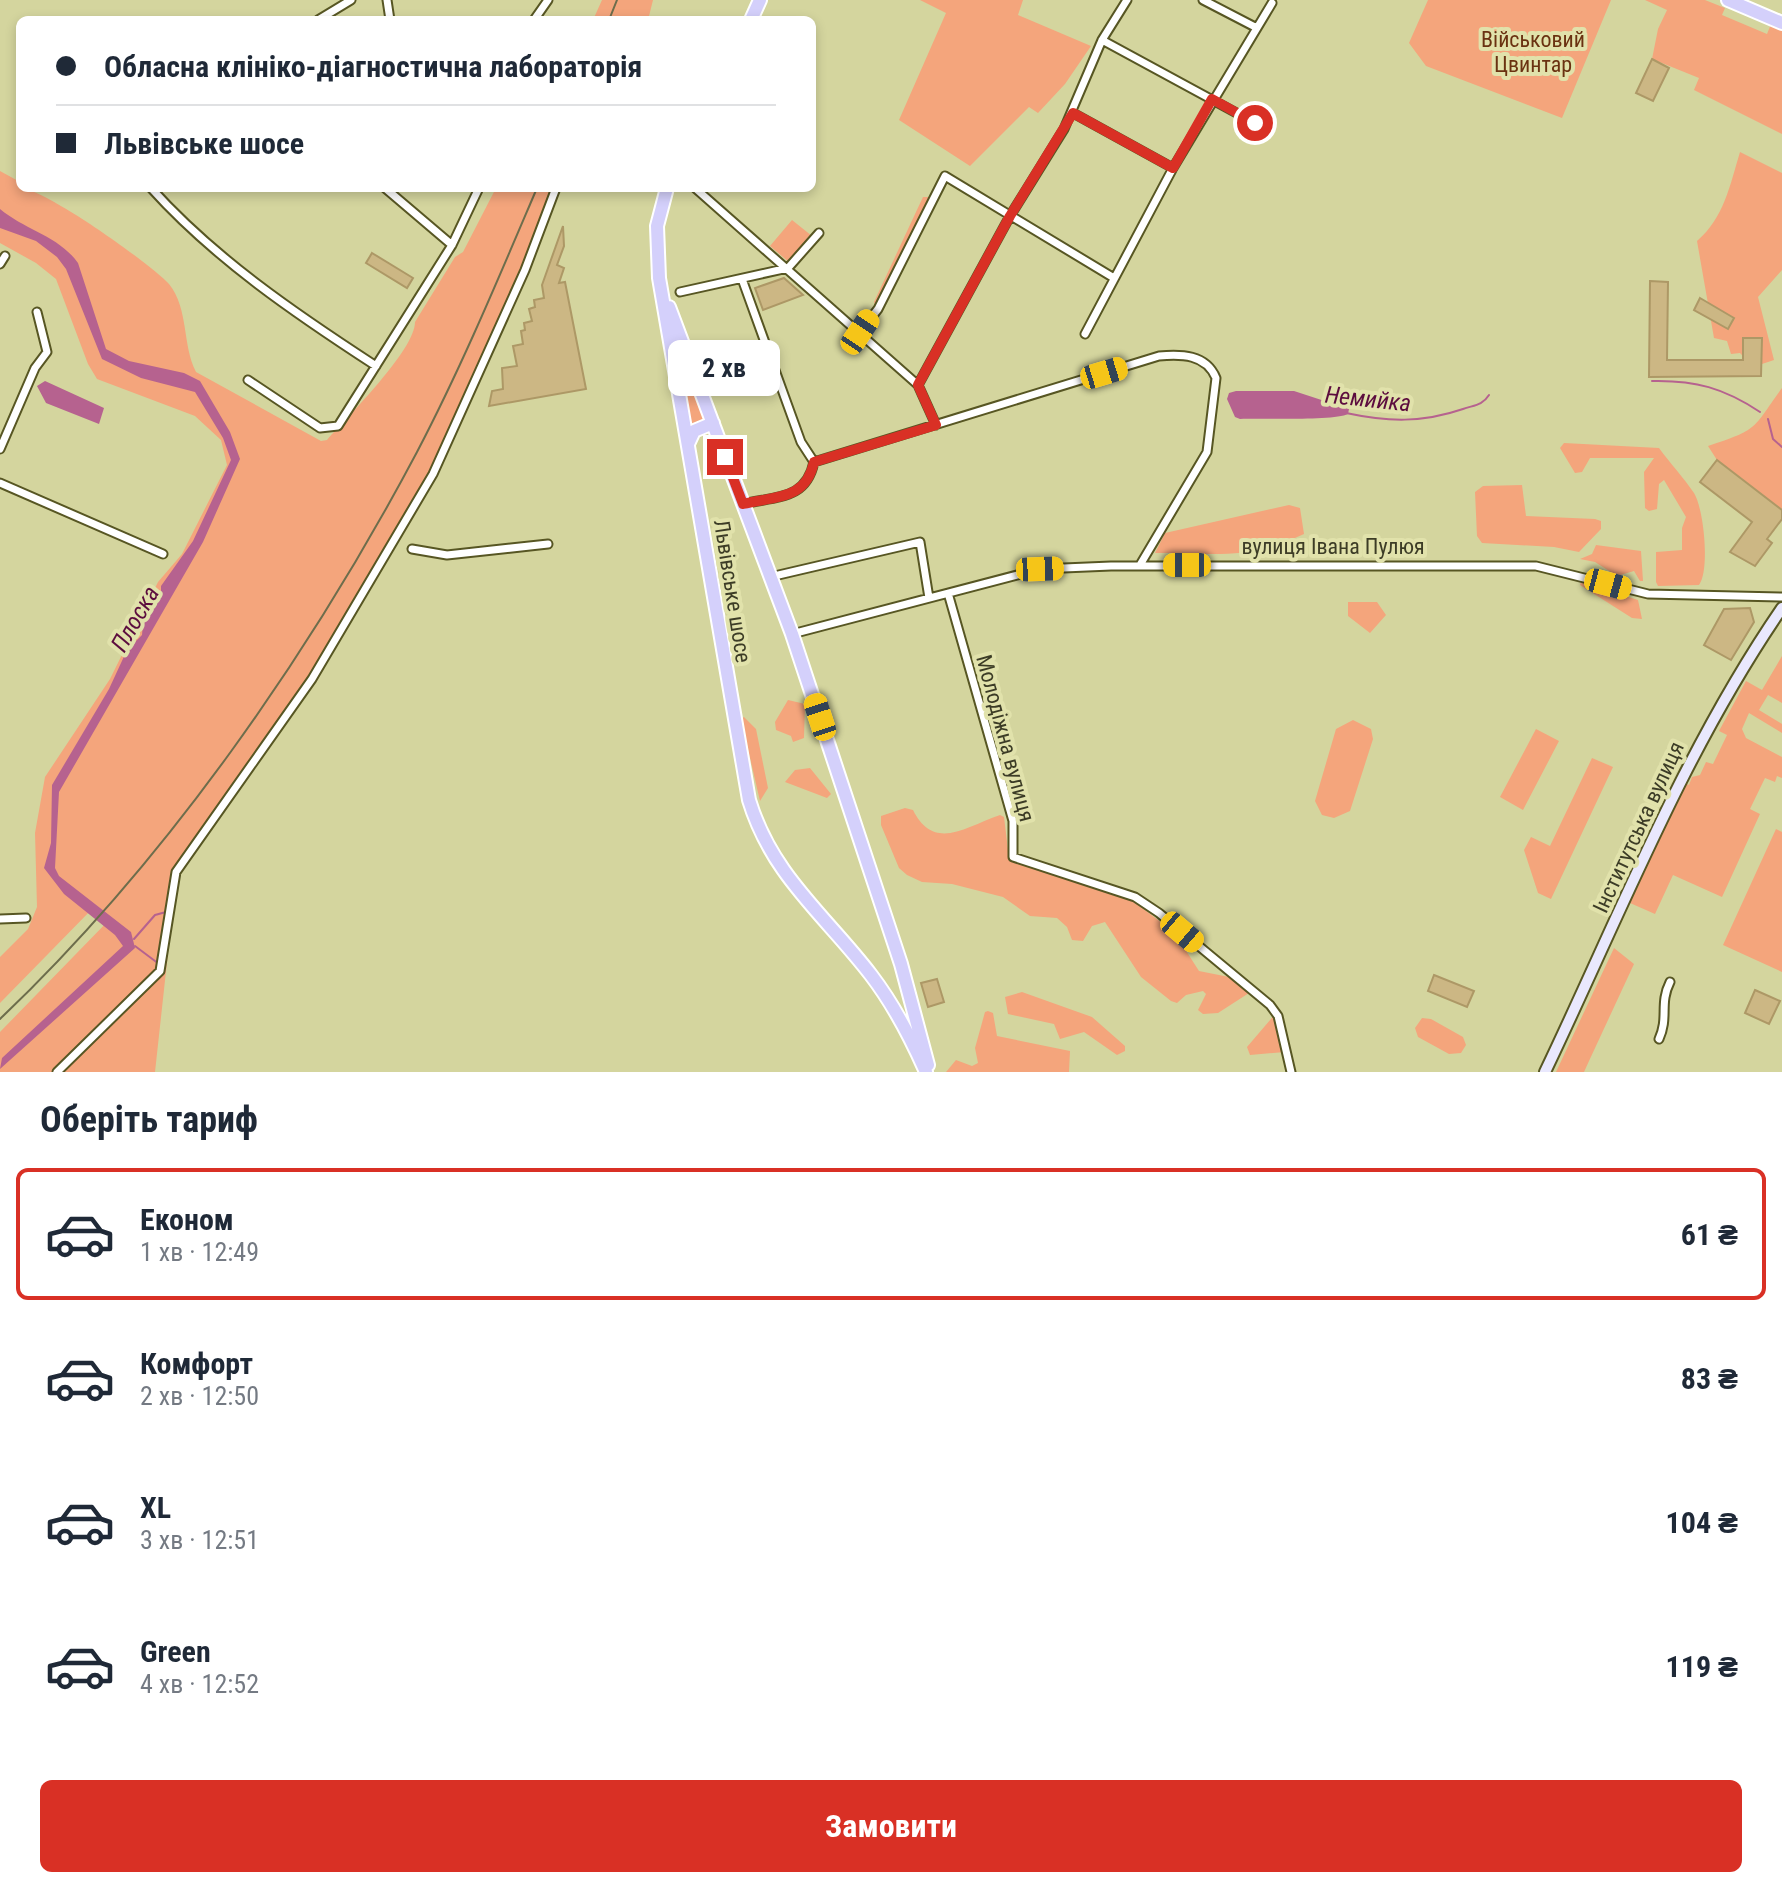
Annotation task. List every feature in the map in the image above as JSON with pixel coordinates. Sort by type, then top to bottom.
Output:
[{"type":"main road","points":[[1728,0],[1782,23]]},
{"type":"main road","points":[[659,278],[657,226],[666,192]]},
{"type":"main road","name":"Львівське шосе","points":[[659,278],[792,634],[901,964],[921,1032],[927,1072]]},
{"type":"main road","name":"Львівське шосе","points":[[659,278],[734,724],[756,822],[805,902],[879,986],[927,1072]]},
{"type":"main road","points":[[688,444],[694,431],[713,423]]},
{"type":"main road","points":[[879,986],[898,974],[901,964]]},
{"type":"street","points":[[325,16],[351,0]]},
{"type":"street","points":[[918,385],[1010,216],[1073,113],[1102,40],[1127,0]]},
{"type":"street","points":[[1203,0],[1257,28]]},
{"type":"street","points":[[1085,334],[1173,168],[1272,3]]},
{"type":"street","points":[[1102,40],[1255,123]]},
{"type":"street","points":[[1073,113],[1173,168]]},
{"type":"street","points":[[860,332],[878,309],[945,176],[1114,278]]},
{"type":"street","points":[[155,192],[192,233],[328,335],[376,366]]},
{"type":"street","points":[[390,192],[452,245]]},
{"type":"street","points":[[248,380],[320,428],[338,426],[452,245],[477,192]]},
{"type":"street","points":[[57,1072],[158,975],[176,872],[312,679],[433,474],[525,270],[554,192]]},
{"type":"street","points":[[699,192],[918,385],[936,425]]},
{"type":"street","points":[[680,292],[788,268],[819,233]]},
{"type":"street","points":[[742,279],[801,442],[814,462],[810,480],[802,489],[743,504]]},
{"type":"street","points":[[0,449],[35,368],[47,352],[37,312]]},
{"type":"street","points":[[814,462],[1159,356],[1188,355],[1212,369],[1216,378],[1207,452],[1140,565]]},
{"type":"street","points":[[0,483],[163,554]]},
{"type":"street","points":[[770,577],[920,542],[929,598]]},
{"type":"street","points":[[412,549],[447,555],[548,544]]},
{"type":"street","name":"вулиця Івана Пулюя","points":[[792,634],[1040,569],[1140,565],[1536,566],[1648,594],[1782,597]]},
{"type":"street","name":"Молодіжна вулиця","points":[[948,593],[1013,821],[1013,857],[1135,897],[1159,913],[1270,1005],[1278,1016],[1291,1072]]},
{"type":"street","name":"Інститутська вулиця","points":[[1545,1072],[1691,760],[1740,671],[1782,608]]},
{"type":"street","points":[[0,919],[26,918]]},
{"type":"street","points":[[1659,1039],[1667,1022],[1662,998],[1670,982]]},
{"type":"green space","points":[[602,0],[653,0],[649,16],[595,16]]},
{"type":"green space","points":[[920,0],[1023,0],[1018,15],[1091,46],[1065,84],[1038,113],[1029,107],[970,166],[899,120],[946,13]]},
{"type":"green space","name":"Військовий Цвинтар","points":[[1428,0],[1611,0],[1562,118],[1426,66],[1409,43]]},
{"type":"green space","points":[[1645,0],[1705,0],[1725,8],[1722,15],[1767,34],[1771,24],[1782,30],[1782,134],[1694,90],[1699,78],[1652,59],[1658,29],[1667,10]]},
{"type":"green space","points":[[1740,152],[1782,173],[1782,270],[1758,297],[1774,360],[1753,367],[1740,353],[1731,354],[1727,341],[1714,338],[1697,241],[1720,211]]},
{"type":"green space","points":[[0,171],[16,180],[16,192],[35,192],[73,213],[142,261],[169,284],[180,304],[196,372],[321,441],[327,440],[393,365],[455,257],[463,252],[494,192],[554,192],[525,270],[433,474],[336,641],[176,872],[165,952],[168,953],[155,1072],[0,1072],[0,1032],[111,918],[96,905],[0,1003],[0,957],[28,929],[37,907],[35,833],[45,777],[110,679],[158,582],[182,554],[227,465],[221,440],[195,416],[97,379],[88,364],[56,279],[36,263],[0,243]]},
{"type":"green space","points":[[923,197],[929,197],[875,304],[874,302]]},
{"type":"green space","points":[[792,220],[812,236],[790,263],[770,246]]},
{"type":"green space","points":[[659,278],[713,423],[691,437]]},
{"type":"green space","points":[[1782,388],[1782,510],[1717,460],[1708,446],[1737,436],[1753,426]]},
{"type":"green space","points":[[1564,443],[1659,448],[1698,501],[1705,554],[1699,585],[1658,586],[1656,582],[1656,552],[1682,550],[1682,528],[1686,517],[1664,480],[1659,484],[1657,509],[1649,511],[1645,508],[1644,472],[1654,458],[1590,458],[1582,472],[1575,473],[1560,448]]},
{"type":"green space","points":[[1522,485],[1526,516],[1595,519],[1601,521],[1601,529],[1579,552],[1554,547],[1482,543],[1477,536],[1475,492],[1483,486]]},
{"type":"green space","points":[[1289,505],[1300,508],[1304,534],[1284,543],[1231,554],[1155,553],[1165,533]]},
{"type":"green space","points":[[1596,545],[1641,551],[1643,581],[1634,571],[1617,576],[1595,562],[1580,559],[1592,554]]},
{"type":"green space","points":[[1581,582],[1638,600],[1642,619],[1632,618],[1580,585]]},
{"type":"green space","points":[[1348,602],[1377,602],[1386,615],[1370,633],[1348,616]]},
{"type":"green space","points":[[1782,656],[1782,703],[1768,695],[1759,710],[1782,724],[1782,733],[1749,713],[1742,729],[1746,738],[1782,757],[1782,778],[1777,776],[1775,782],[1765,778],[1750,809],[1760,814],[1722,897],[1673,875],[1655,914],[1630,903],[1685,783],[1689,785],[1692,777],[1700,775],[1706,762],[1713,764],[1727,735],[1719,731],[1746,681],[1762,690]]},
{"type":"green space","points":[[788,700],[805,704],[804,738],[793,742],[791,736],[776,730],[775,722]]},
{"type":"green space","points":[[744,717],[756,729],[768,788],[760,801],[741,719]]},
{"type":"green space","points":[[1353,720],[1371,729],[1373,739],[1350,811],[1334,818],[1322,815],[1315,801],[1336,729]]},
{"type":"green space","points":[[1536,729],[1559,741],[1523,810],[1500,797]]},
{"type":"green space","points":[[1592,758],[1613,767],[1551,899],[1538,893],[1524,850],[1531,837],[1550,846]]},
{"type":"green space","points":[[810,768],[831,794],[827,798],[785,782],[795,770]]},
{"type":"green space","points":[[905,808],[913,810],[921,823],[931,830],[941,833],[963,830],[1000,815],[1004,817],[1009,858],[1129,898],[1174,932],[1199,971],[1234,978],[1249,987],[1249,993],[1218,1013],[1203,1014],[1198,1010],[1206,994],[1203,991],[1186,995],[1177,1003],[1171,1001],[1141,977],[1105,922],[1092,926],[1083,941],[1072,940],[1067,927],[1057,918],[1030,916],[1003,897],[952,884],[922,882],[907,875],[899,868],[881,825],[881,816]]},
{"type":"green space","points":[[1776,829],[1782,832],[1782,972],[1723,945]]},
{"type":"green space","points":[[1614,948],[1634,964],[1584,1072],[1556,1072]]},
{"type":"green space","points":[[1022,992],[1092,1017],[1125,1046],[1125,1051],[1117,1055],[1084,1032],[1060,1039],[1054,1024],[1008,1014],[1005,997]]},
{"type":"green space","points":[[985,1012],[993,1013],[997,1036],[1070,1051],[1069,1072],[946,1072],[956,1060],[972,1066],[978,1063],[975,1048]]},
{"type":"green space","points":[[1276,1013],[1285,1052],[1250,1055],[1247,1047]]},
{"type":"green space","points":[[1422,1018],[1431,1019],[1463,1037],[1466,1045],[1461,1053],[1449,1054],[1418,1037],[1415,1028]]},
{"type":"shaded area","points":[[0,209],[61,246],[78,263],[106,349],[129,361],[184,373],[200,381],[230,432],[240,459],[203,542],[59,792],[55,868],[59,876],[131,932],[135,948],[0,1069],[2,1058],[123,946],[115,935],[64,894],[44,868],[51,843],[52,785],[109,689],[127,650],[142,635],[143,623],[161,594],[161,586],[193,541],[231,460],[223,438],[195,392],[141,378],[102,359],[66,269],[57,257],[36,241],[0,228]]},
{"type":"shaded area","points":[[45,381],[104,408],[99,424],[46,403],[37,386]]},
{"type":"shaded area","points":[[1294,391],[1349,409],[1348,414],[1328,418],[1240,419],[1235,417],[1227,399],[1229,393]]},
{"type":"building","points":[[1652,59],[1669,68],[1653,101],[1636,93]]},
{"type":"building","points":[[563,226],[564,246],[557,265],[564,268],[559,283],[565,282],[586,389],[489,406],[492,391],[503,389],[502,368],[517,366],[513,346],[523,344],[521,331],[525,330],[524,323],[532,321],[529,309],[535,307],[534,300],[544,298],[542,285]]},
{"type":"building","points":[[372,253],[413,278],[407,288],[366,263]]},
{"type":"building","points":[[784,278],[803,295],[763,310],[755,288]]},
{"type":"building","points":[[1650,281],[1668,282],[1667,360],[1743,360],[1743,338],[1762,338],[1761,376],[1649,377]]},
{"type":"building","points":[[1700,298],[1734,318],[1728,329],[1694,310]]},
{"type":"building","points":[[1717,460],[1782,510],[1782,519],[1767,539],[1772,543],[1755,566],[1730,552],[1752,522],[1700,482]]},
{"type":"building","points":[[1750,608],[1754,622],[1731,660],[1704,645],[1724,609]]},
{"type":"building","points":[[1434,975],[1474,991],[1467,1007],[1428,991]]},
{"type":"building","points":[[937,979],[944,1002],[928,1007],[921,983]]},
{"type":"building","points":[[1755,990],[1780,1001],[1769,1024],[1745,1013]]},
{"type":"waterway","name":"Немийка","points":[[1652,381],[1709,387],[1760,412]]},
{"type":"waterway","name":"Немийка","points":[[1346,413],[1376,418],[1419,419],[1478,405],[1489,395]]},
{"type":"waterway","name":"Немийка","points":[[1768,419],[1773,439],[1782,447]]},
{"type":"waterway","points":[[134,939],[155,915],[166,912]]},
{"type":"waterway","points":[[135,946],[159,964]]},
{"type":"railway","points":[[611,16],[617,0]]},
{"type":"railway","points":[[0,1019],[61,958],[120,892],[177,823],[282,679],[375,528],[434,420],[535,192]]},
{"type":"route","points":[[725,457],[743,504],[802,489],[810,480],[814,462],[936,425],[918,385],[1010,216],[1073,113],[1173,168],[1212,99],[1255,123]]},
{"type":"water label","name":"Плоска","points":[[135,619]]}]
